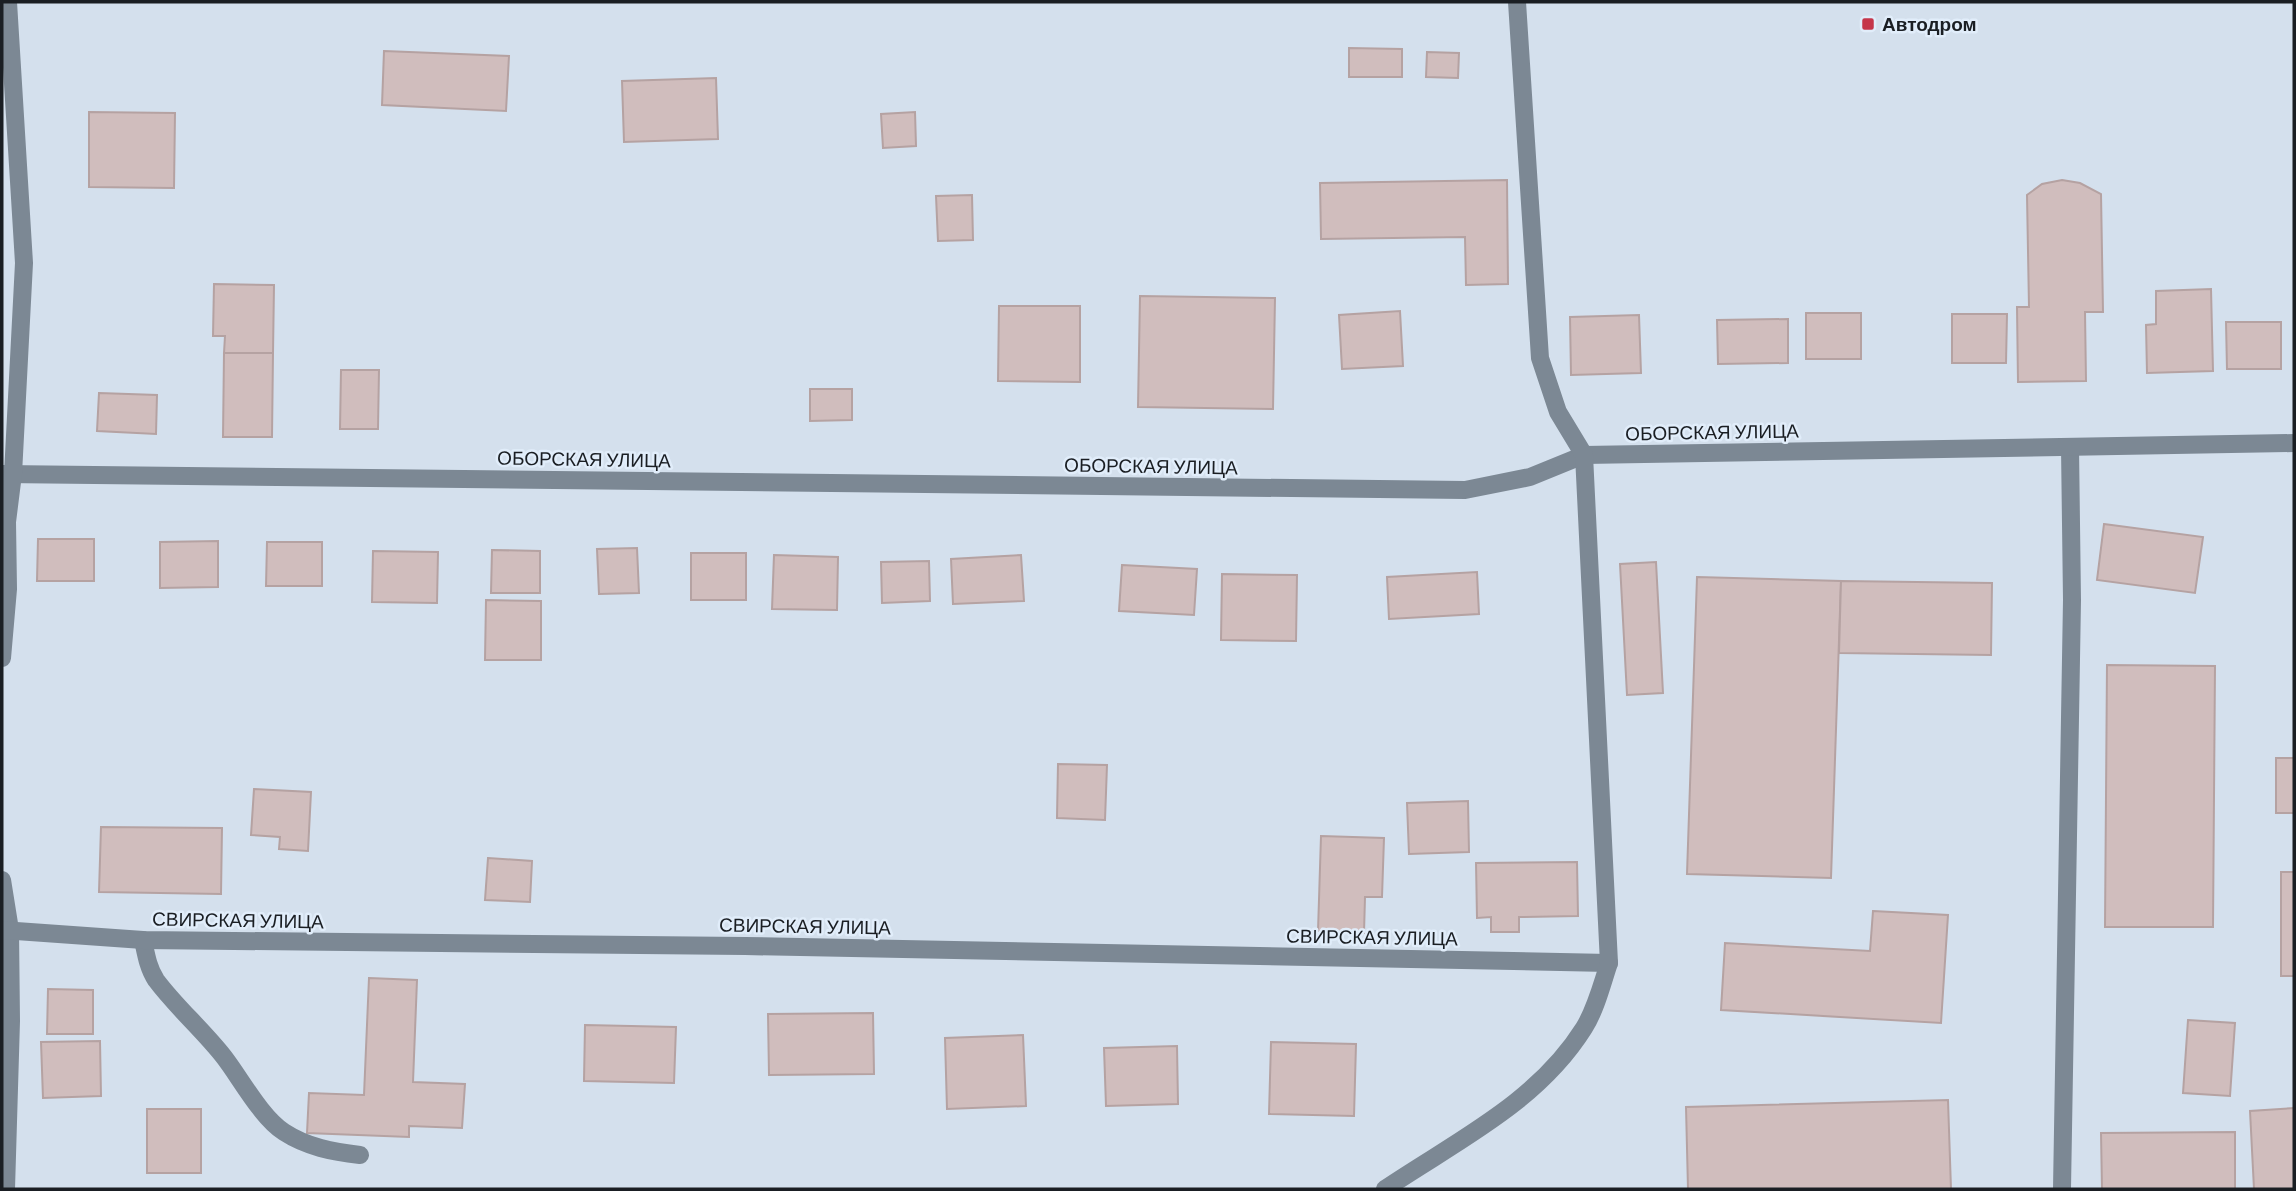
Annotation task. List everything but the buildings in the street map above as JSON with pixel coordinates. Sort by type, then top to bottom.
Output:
[{"type":"street","points":[[2,659],[8,589],[7,474],[24,263],[8,2]]},
{"type":"street","points":[[1385,1189],[1496,1118],[1545,1077],[1585,1027],[1609,963],[1584,455],[1558,412],[1540,358],[1517,2]]},
{"type":"street","name":"ОБОРСКАЯ УЛИЦА","points":[[7,474],[1465,490],[1530,477],[1584,455],[2294,443]]},
{"type":"street","points":[[2062,1189],[2072,600],[2070,447]]},
{"type":"street","points":[[2,880],[11,1021],[6,1189]]},
{"type":"street","name":"СВИРСКАЯ УЛИЦА","points":[[6,930],[143,940],[745,946],[1609,963]]},
{"type":"street","points":[[143,940],[147,961],[156,980],[224,1057],[258,1105],[281,1130],[325,1150],[360,1155]]},
{"type":"place","name":"Автодром","points":[[1868,24]]}]
